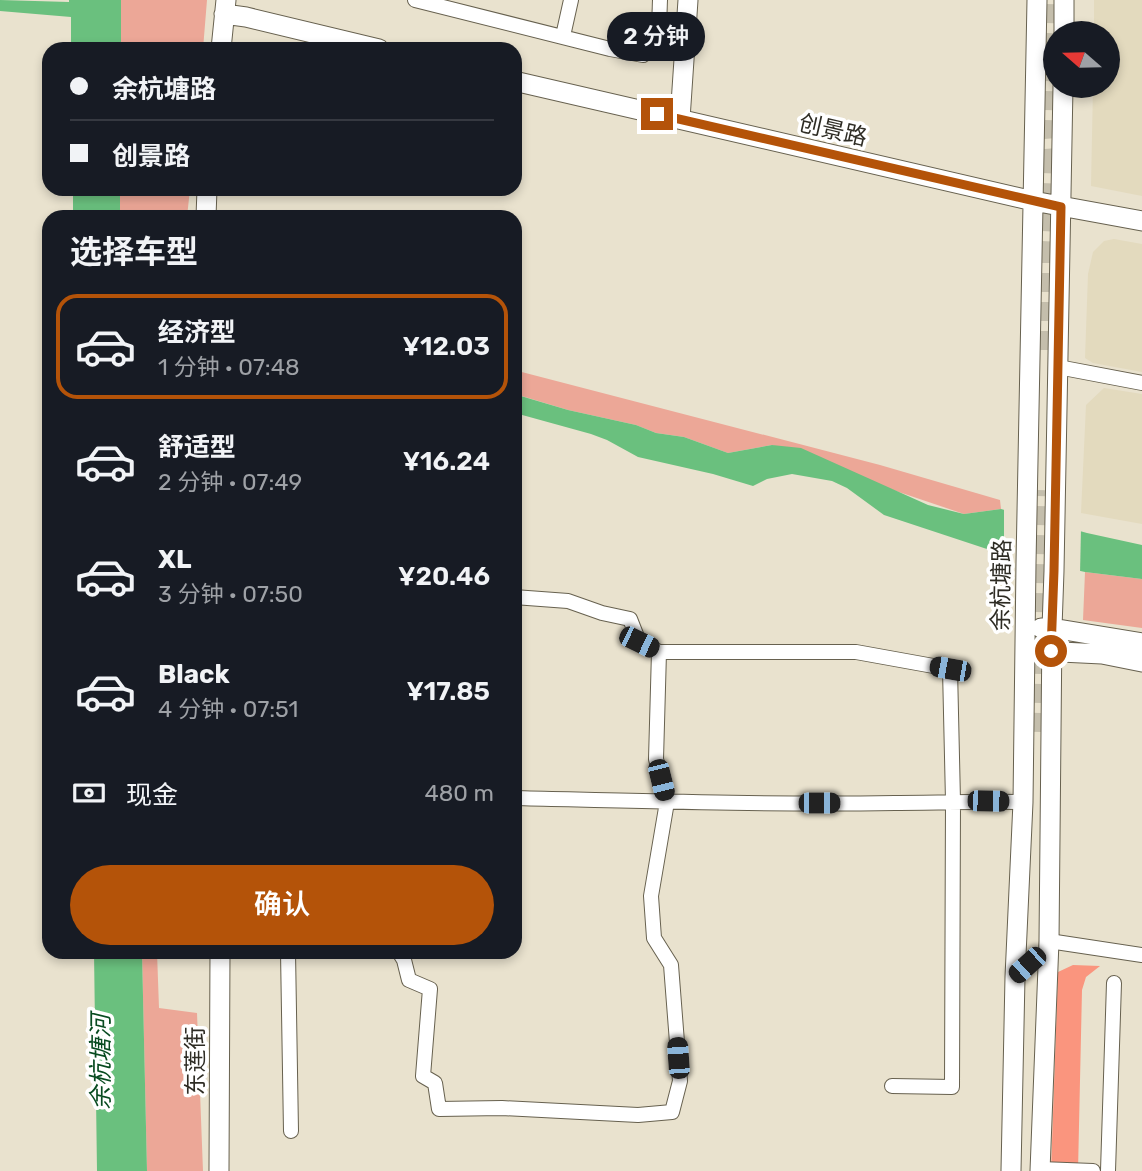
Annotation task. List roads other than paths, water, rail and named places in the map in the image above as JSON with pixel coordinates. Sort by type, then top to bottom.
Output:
[{"type":"main road","points":[[680,119],[688,0]]},
{"type":"main road","name":"余杭塘路","points":[[1012,1171],[1015,977],[1023,802],[1037,0]]},
{"type":"main road","points":[[1064,0],[1064,21]]},
{"type":"main road","points":[[222,42],[225,7],[246,17],[350,42]]},
{"type":"main road","name":"创景路","points":[[522,83],[1033,201],[1142,220]]},
{"type":"main road","points":[[1040,1170],[1049,941],[1051,651],[1063,98]]},
{"type":"main road","points":[[1026,628],[1052,628],[1142,643]]},
{"type":"main road","points":[[1025,651],[1102,654],[1142,662]]},
{"type":"main road","points":[[1015,977],[1027,965],[1037,732],[1041,965],[1047,989]]},
{"type":"main road","name":"东莲街","points":[[219,1171],[220,959]]},
{"type":"street","points":[[415,0],[472,8],[610,49],[643,55],[652,48],[659,31],[660,0]]},
{"type":"street","points":[[563,36],[571,0]]},
{"type":"street","points":[[1058,367],[1142,383]]},
{"type":"street","points":[[522,598],[568,601],[630,619],[639,642],[659,652],[856,652],[950,669],[953,801],[952,1087],[892,1086]]},
{"type":"street","points":[[403,959],[409,980],[430,989],[423,1076],[435,1083],[439,1109],[502,1108],[638,1115],[672,1112],[680,1081],[671,965],[654,938],[651,896],[667,802],[656,759],[659,652]]},
{"type":"street","points":[[522,798],[667,802],[1023,802]]},
{"type":"street","points":[[1049,941],[1142,955]]},
{"type":"street","points":[[288,959],[291,1131]]},
{"type":"street","points":[[1108,1171],[1114,983]]},
{"type":"street","points":[[1040,1170],[1093,1171]]},
{"type":"water","points":[[0,0],[121,0],[121,42],[71,42],[71,17],[0,11]]},
{"type":"water","points":[[73,196],[120,196],[120,210],[73,210]]},
{"type":"water","points":[[522,396],[636,425],[656,433],[684,437],[728,453],[772,445],[801,448],[928,505],[964,514],[1001,509],[1142,545],[1142,579],[1085,572],[999,553],[884,515],[847,488],[832,481],[792,474],[767,479],[753,486],[638,457],[591,434],[522,415]]},
{"type":"water","name":"余杭塘河","points":[[94,959],[142,959],[147,1171],[97,1171]]},
{"type":"tunnel","points":[[1046,4],[1044,138],[1047,177]]},
{"type":"tunnel","points":[[1041,260],[1045,167]]},
{"type":"tunnel","points":[[1049,244],[1049,350]]},
{"type":"tunnel","points":[[1034,670],[1037,490]]},
{"type":"tunnel","points":[[1041,732],[1042,664]]}]
